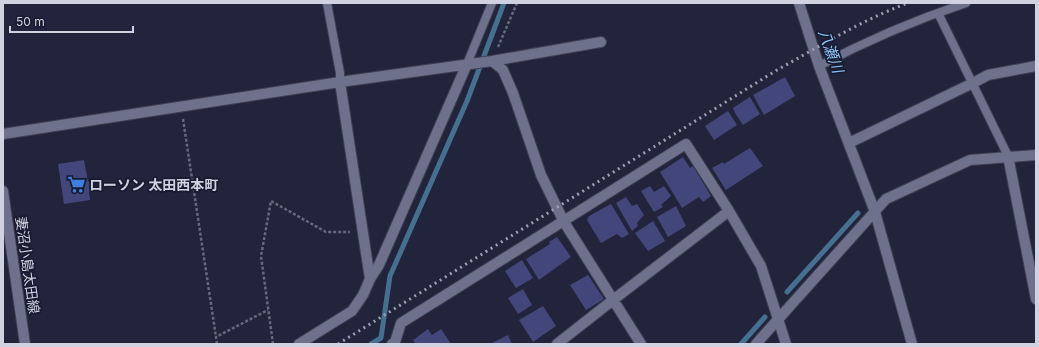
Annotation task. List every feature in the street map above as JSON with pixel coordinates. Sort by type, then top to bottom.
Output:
[{"type":"street","points":[[799,3],[819,66],[875,212],[912,344]]},
{"type":"street","points":[[3,134],[340,82],[492,61],[601,42]]},
{"type":"street","points":[[492,61],[503,70],[513,93],[541,175],[564,222],[641,344]]},
{"type":"street","points":[[299,344],[352,311],[364,295],[370,279],[379,265],[468,64]]},
{"type":"street","points":[[849,143],[988,75],[1036,66]]},
{"type":"street","points":[[340,82],[370,279]]},
{"type":"street","points":[[392,344],[395,342],[401,323],[686,144],[729,211],[761,266],[786,344]]},
{"type":"street","points":[[756,344],[886,200],[970,160],[1036,155]]},
{"type":"street","points":[[1008,156],[1036,299]]},
{"type":"street","name":"妻沼小島太田線","points":[[3,191],[25,344]]},
{"type":"street","points":[[557,344],[729,211]]},
{"type":"lane","points":[[327,3],[340,73],[340,82]]},
{"type":"lane","points":[[468,64],[492,3]]},
{"type":"lane","points":[[819,66],[864,43],[938,12],[966,3]]},
{"type":"lane","points":[[938,12],[1008,156]]},
{"type":"path","points":[[492,61],[517,3]]},
{"type":"path","points":[[181,107],[217,344]]},
{"type":"path","points":[[273,344],[261,256],[271,201],[326,232],[363,233]]},
{"type":"path","points":[[216,337],[268,310]]},
{"type":"building","points":[[785,77],[795,96],[764,115],[753,95]]},
{"type":"building","points":[[750,97],[760,114],[743,125],[733,108]]},
{"type":"building","points":[[728,111],[737,125],[714,140],[705,126]]},
{"type":"building","points":[[750,148],[763,166],[726,190],[712,168],[723,162],[724,164]]},
{"type":"building","points":[[683,157],[690,168],[693,166],[711,196],[703,202],[699,197],[682,208],[660,172]]},
{"type":"building","points":[[84,160],[88,182],[92,181],[94,191],[89,192],[90,200],[64,204],[58,164]]},
{"type":"building","points":[[650,186],[654,192],[664,186],[671,196],[661,205],[663,207],[654,212],[641,191]]},
{"type":"building","points":[[626,197],[632,206],[637,204],[644,215],[637,223],[638,226],[632,231],[616,203]]},
{"type":"building","points":[[611,204],[629,234],[622,238],[617,234],[601,243],[587,220],[589,216]]},
{"type":"building","points":[[676,206],[686,226],[668,237],[657,217]]},
{"type":"building","points":[[653,221],[665,241],[648,251],[635,233]]},
{"type":"building","points":[[557,237],[571,257],[539,280],[526,259],[550,244],[549,242]]},
{"type":"building","points":[[522,260],[533,278],[516,288],[505,271]]},
{"type":"building","points":[[588,275],[604,299],[586,310],[570,285]]},
{"type":"building","points":[[523,289],[532,305],[518,314],[508,298]]},
{"type":"building","points":[[543,306],[556,326],[533,342],[519,320]]},
{"type":"building","points":[[428,329],[432,335],[441,329],[451,344],[416,344],[413,340]]},
{"type":"building","points":[[508,335],[512,344],[492,343]]},
{"type":"waterway","points":[[371,344],[381,338],[390,276],[467,101],[504,3]]},
{"type":"waterway","points":[[787,292],[858,213]]},
{"type":"waterway","points":[[741,344],[765,317]]},
{"type":"railway","points":[[338,344],[777,70],[858,25],[908,3]]},
{"type":"place","name":"ローソン 太田西本町","points":[[76,184]]},
{"type":"water label","name":"八瀬川","points":[[831,51]]}]
